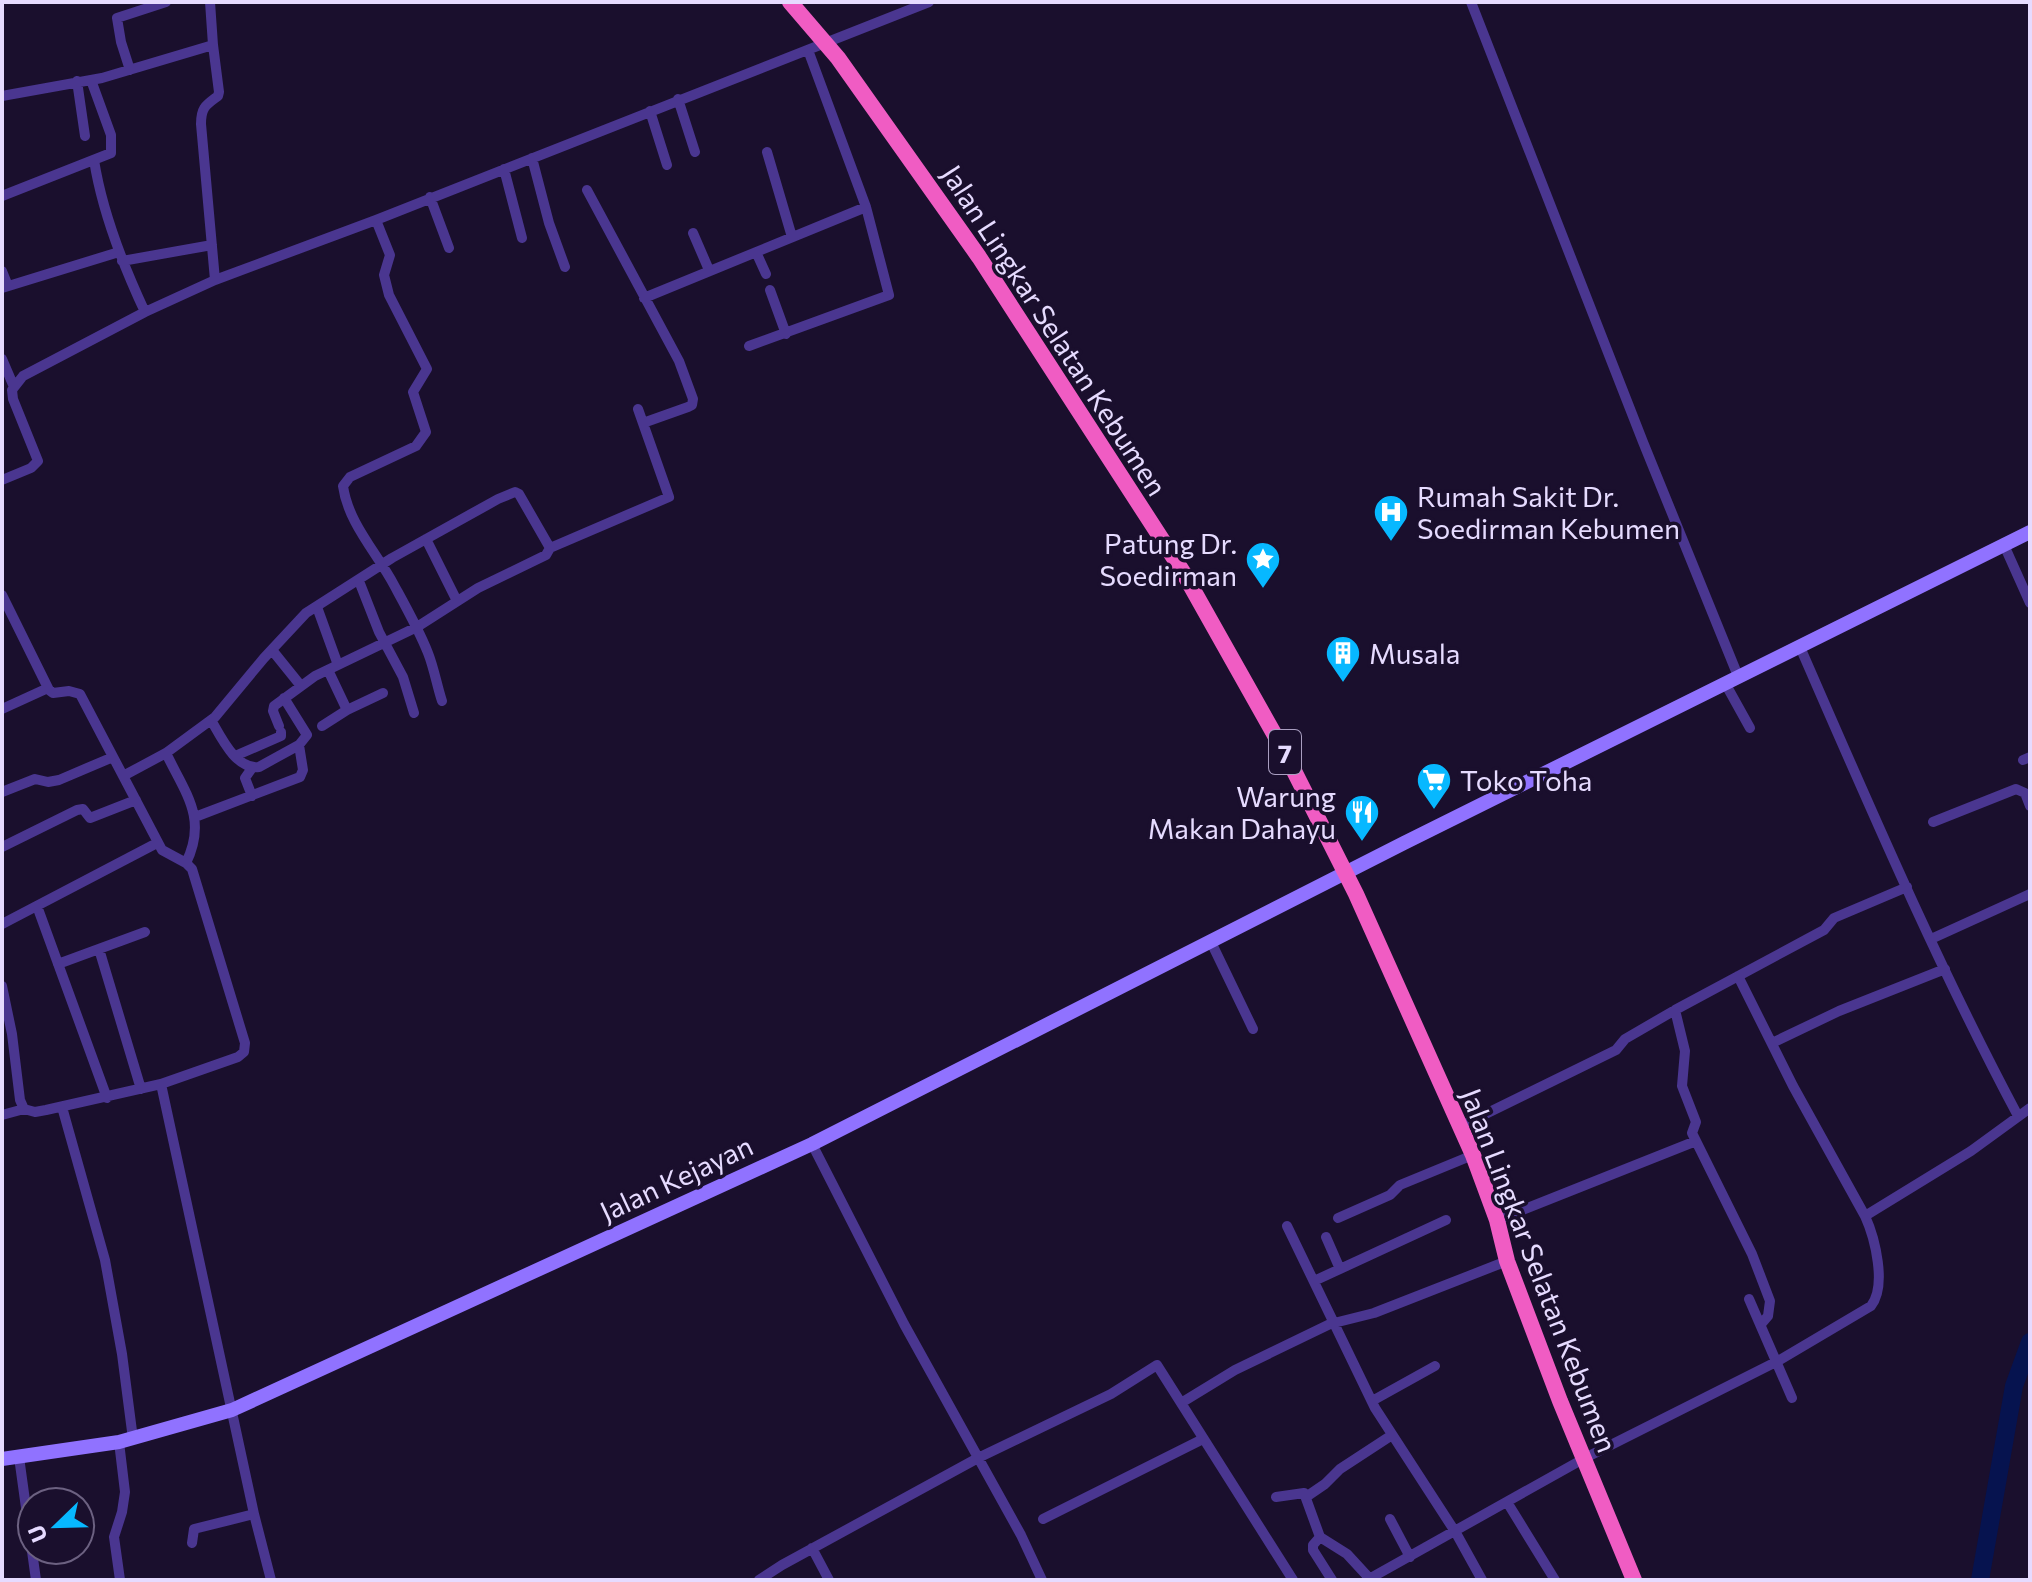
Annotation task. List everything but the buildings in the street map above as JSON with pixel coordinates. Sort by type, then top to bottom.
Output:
[{"type":"highway","name":"Jalan Lingkar Selatan Kebumen","points":[[790,2],[826,43],[979,257],[1183,572],[1286,755],[1346,873],[1461,1126],[1497,1220],[1507,1261],[1560,1401],[1634,1580]]},
{"type":"main road","name":"Jalan Kejayan","points":[[2,1459],[126,1441],[232,1410],[812,1144],[2030,532]]},
{"type":"street","points":[[130,70],[117,18],[166,2]]},
{"type":"street","points":[[210,2],[219,92],[217,98],[204,106],[201,115],[205,195],[215,280]]},
{"type":"street","points":[[14,387],[23,376],[145,312],[215,280],[376,220],[929,2]]},
{"type":"street","points":[[1471,2],[1643,442],[1750,728]]},
{"type":"street","points":[[2,96],[91,80],[213,45]]},
{"type":"street","points":[[749,346],[888,297],[866,207],[808,50]]},
{"type":"street","points":[[2,196],[110,155],[111,135],[91,80]]},
{"type":"street","points":[[77,81],[85,136]]},
{"type":"street","points":[[678,99],[695,152]]},
{"type":"street","points":[[650,111],[667,165]]},
{"type":"street","points":[[767,152],[792,237]]},
{"type":"street","points":[[532,158],[549,223],[565,267]]},
{"type":"street","points":[[94,160],[121,256],[145,312]]},
{"type":"street","points":[[504,169],[522,238]]},
{"type":"street","points":[[587,190],[679,361],[693,403],[643,423]]},
{"type":"street","points":[[430,197],[449,248]]},
{"type":"street","points":[[644,298],[866,207]]},
{"type":"street","points":[[376,220],[390,255],[384,275],[389,295],[427,369],[413,392],[425,428],[422,441],[394,458],[350,477],[343,486],[352,512],[417,627],[430,657],[442,701]]},
{"type":"street","points":[[693,233],[709,270]]},
{"type":"street","points":[[2,271],[5,287],[121,256],[212,245]]},
{"type":"street","points":[[756,252],[766,274]]},
{"type":"street","points":[[770,290],[786,334]]},
{"type":"street","points":[[2,359],[14,387],[13,399],[38,461],[31,468],[2,480]]},
{"type":"street","points":[[235,756],[281,736],[273,709],[301,686],[417,627],[478,588],[546,555],[550,548],[669,497],[638,409]]},
{"type":"street","points":[[123,776],[166,753],[211,720],[299,619],[426,539],[515,492],[531,512],[550,548]]},
{"type":"street","points":[[426,539],[457,601]]},
{"type":"street","points":[[2004,545],[2030,603]]},
{"type":"street","points":[[359,581],[375,623],[403,677],[414,713]]},
{"type":"street","points":[[2,597],[48,688],[53,693],[69,691],[80,694],[157,843],[167,855],[186,863],[196,878],[245,1043],[244,1052],[238,1057],[161,1084],[62,1107],[35,1112],[24,1109],[2,1115]]},
{"type":"street","points":[[317,607],[347,710]]},
{"type":"street","points":[[1800,647],[1973,1032],[2018,1116]]},
{"type":"street","points":[[272,650],[301,686]]},
{"type":"street","points":[[2,709],[48,688]]},
{"type":"street","points":[[322,726],[383,693]]},
{"type":"street","points":[[252,796],[245,778],[252,768],[274,761],[299,745],[307,735],[284,698]]},
{"type":"street","points":[[211,720],[235,756],[252,768]]},
{"type":"street","points":[[265,742],[274,761]]},
{"type":"street","points":[[195,817],[297,779],[303,774],[299,745]]},
{"type":"street","points":[[166,753],[195,817],[194,842],[186,863]]},
{"type":"street","points":[[2,792],[35,779],[48,782],[59,780],[113,757]]},
{"type":"street","points":[[1933,822],[2016,789],[2025,793],[2030,806]]},
{"type":"street","points":[[2,847],[81,808],[90,818],[136,800]]},
{"type":"street","points":[[2,924],[157,843]]},
{"type":"street","points":[[1461,1126],[1616,1050],[1625,1039],[1675,1010],[1824,930],[1834,918],[1907,887]]},
{"type":"street","points":[[1931,939],[2030,894]]},
{"type":"street","points":[[37,906],[107,1098]]},
{"type":"street","points":[[58,964],[145,932]]},
{"type":"street","points":[[1211,942],[1253,1029]]},
{"type":"street","points":[[99,949],[141,1089]]},
{"type":"street","points":[[1772,1043],[1839,1011],[1945,969]]},
{"type":"street","points":[[1276,1497],[1303,1492],[1320,1537],[1347,1554],[1369,1579],[1585,1458],[1778,1361],[1871,1306],[1877,1298],[1876,1243],[1865,1216],[1738,976]]},
{"type":"street","points":[[2,986],[24,1109]]},
{"type":"street","points":[[1675,1010],[1685,1051],[1682,1086],[1696,1122],[1692,1133],[1752,1254],[1770,1301],[1768,1316],[1762,1323]]},
{"type":"street","points":[[2,1074],[15,1071]]},
{"type":"street","points":[[161,1084],[271,1580]]},
{"type":"street","points":[[62,1107],[105,1260],[122,1354],[125,1492],[114,1537],[120,1580]]},
{"type":"street","points":[[1865,1216],[1971,1151],[2030,1108]]},
{"type":"street","points":[[1497,1220],[1696,1141]]},
{"type":"street","points":[[812,1144],[904,1324],[1021,1535],[1040,1579]]},
{"type":"street","points":[[1338,1218],[1390,1195],[1400,1185],[1473,1155]]},
{"type":"street","points":[[1314,1281],[1446,1220]]},
{"type":"street","points":[[1287,1226],[1372,1401],[1456,1533],[1482,1580]]},
{"type":"street","points":[[1326,1237],[1340,1269]]},
{"type":"street","points":[[1181,1403],[1235,1370],[1333,1323],[1374,1313],[1507,1261]]},
{"type":"street","points":[[1749,1299],[1792,1398]]},
{"type":"street","points":[[1372,1401],[1435,1366]]},
{"type":"street","points":[[759,1580],[978,1458],[1111,1394],[1151,1368],[1160,1368],[1293,1580]]},
{"type":"street","points":[[1306,1497],[1340,1469],[1392,1435]]},
{"type":"street","points":[[1043,1519],[1203,1439]]},
{"type":"street","points":[[19,1457],[36,1580]]},
{"type":"street","points":[[1507,1502],[1555,1580]]},
{"type":"street","points":[[192,1543],[194,1529],[254,1514]]},
{"type":"street","points":[[1390,1519],[1410,1557]]},
{"type":"street","points":[[1320,1537],[1313,1550],[1332,1580]]},
{"type":"street","points":[[812,1548],[829,1580]]},
{"type":"waterway","points":[[1980,1580],[2014,1386],[2030,1342]]},
{"type":"place","name":"Rumah Sakit Dr. Soedirman Kebumen","points":[[1391,543]]},
{"type":"place","name":"Patung Dr. Soedirman","points":[[1263,590]]},
{"type":"place","name":"Musala","points":[[1343,684]]},
{"type":"place","name":"Toko Toha","points":[[1434,811]]},
{"type":"place","name":"Warung Makan Dahayu","points":[[1362,843]]}]
